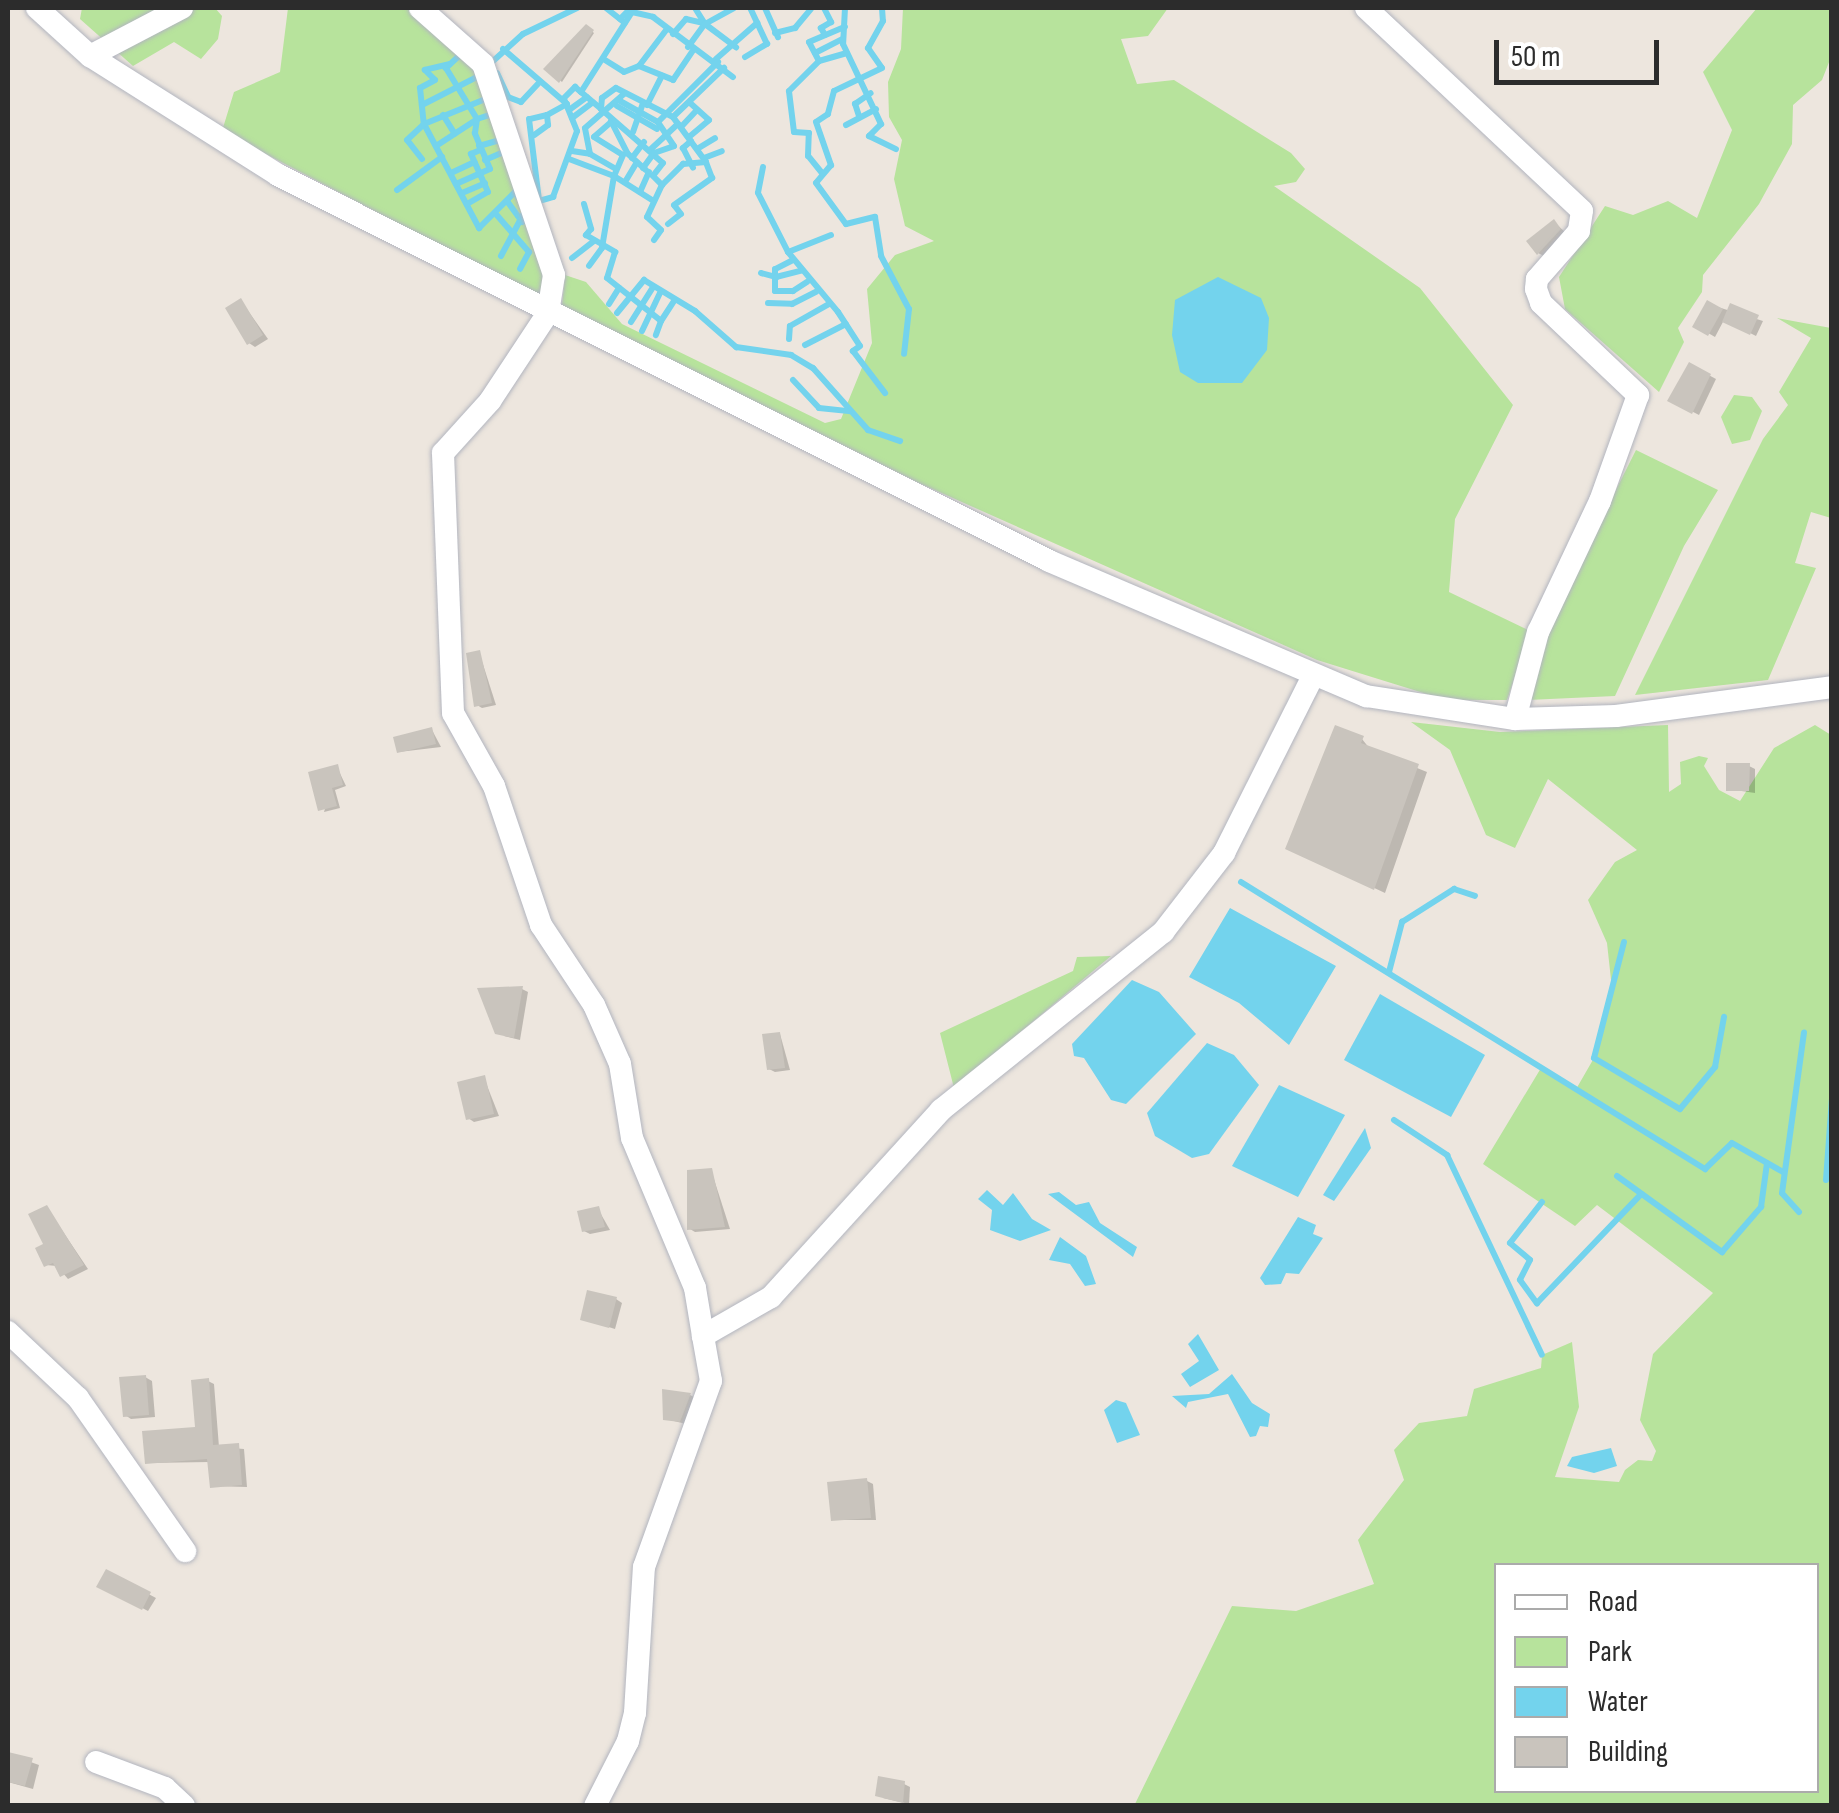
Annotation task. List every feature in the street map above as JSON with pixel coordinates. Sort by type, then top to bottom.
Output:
[{"type":"street","points":[[37,8],[90,56],[230,149],[1048,561],[1313,676],[1418,708],[1515,719],[1616,716],[1832,687]]},
{"type":"street","points":[[90,56],[182,8]]},
{"type":"street","points":[[420,8],[482,64],[552,258],[548,312],[490,401],[443,453],[450,694],[464,739],[501,804],[541,925],[594,1005],[620,1064],[632,1138],[695,1288],[711,1380],[644,1567],[635,1713],[595,1806]]},
{"type":"street","points":[[1366,8],[1582,212],[1579,231],[1537,279],[1536,289],[1541,303],[1627,378],[1638,396],[1600,501],[1538,632],[1515,719]]},
{"type":"street","points":[[704,1336],[771,1297],[941,1110],[1163,932],[1224,852],[1313,676]]},
{"type":"street","points":[[8,1332],[78,1398],[185,1551]]},
{"type":"street","points":[[96,1762],[165,1788],[184,1806]]},
{"type":"green space","points":[[82,8],[215,8],[222,16],[218,39],[201,59],[174,42],[133,66],[80,19]]},
{"type":"green space","points":[[288,8],[418,8],[479,76],[547,282],[539,297],[222,131],[234,92],[280,72]]},
{"type":"green space","points":[[903,8],[1168,8],[1148,36],[1121,39],[1137,84],[1174,80],[1291,153],[1305,169],[1296,182],[1274,186],[1420,288],[1513,405],[1455,519],[1449,592],[1530,631],[1507,700],[1446,700],[1317,660],[919,483],[562,305],[565,275],[586,282],[622,324],[825,423],[841,419],[872,343],[867,289],[895,255],[934,241],[905,226],[894,179],[902,140],[889,117],[888,82],[901,49]]},
{"type":"green space","points":[[1757,8],[1831,8],[1831,57],[1822,80],[1793,105],[1792,144],[1759,204],[1703,275],[1702,292],[1678,328],[1684,342],[1659,392],[1565,309],[1559,277],[1605,206],[1633,215],[1668,201],[1697,218],[1732,130],[1703,72]]},
{"type":"green space","points":[[1777,318],[1831,328],[1831,518],[1811,512],[1795,563],[1816,568],[1768,680],[1635,695],[1763,439],[1788,405],[1779,392],[1811,338]]},
{"type":"green space","points":[[1734,395],[1752,397],[1762,411],[1750,440],[1732,444],[1721,417]]},
{"type":"green space","points":[[1636,450],[1718,490],[1684,546],[1615,696],[1528,700],[1548,625]]},
{"type":"green space","points":[[1411,722],[1500,732],[1668,725],[1669,792],[1681,784],[1680,762],[1699,756],[1708,758],[1704,766],[1719,790],[1740,801],[1774,748],[1815,725],[1831,735],[1831,1805],[1134,1806],[1232,1606],[1296,1611],[1374,1584],[1358,1540],[1404,1480],[1394,1450],[1419,1423],[1467,1416],[1474,1389],[1541,1368],[1542,1355],[1572,1342],[1579,1407],[1555,1477],[1619,1482],[1625,1470],[1638,1460],[1652,1461],[1656,1451],[1640,1420],[1653,1354],[1713,1293],[1597,1205],[1575,1226],[1483,1164],[1541,1068],[1575,1091],[1594,1058],[1612,989],[1607,943],[1588,900],[1615,862],[1637,850],[1548,779],[1515,848],[1486,835],[1450,750]]},
{"type":"green space","points":[[1111,956],[954,1088],[940,1033],[1073,971],[1077,957]]},
{"type":"water","points":[[1218,277],[1261,298],[1269,318],[1267,350],[1242,383],[1198,383],[1180,372],[1172,335],[1175,300]]},
{"type":"water","points":[[1230,908],[1336,966],[1289,1045],[1239,1003],[1189,977]]},
{"type":"water","points":[[1132,980],[1159,992],[1196,1034],[1126,1104],[1111,1100],[1084,1058],[1074,1056],[1072,1044]]},
{"type":"water","points":[[1380,994],[1485,1055],[1451,1117],[1344,1060]]},
{"type":"water","points":[[1207,1043],[1234,1055],[1259,1085],[1209,1154],[1192,1158],[1155,1136],[1147,1113]]},
{"type":"water","points":[[1279,1085],[1345,1115],[1298,1197],[1232,1166]]},
{"type":"water","points":[[1365,1128],[1371,1148],[1334,1201],[1323,1195]]},
{"type":"water","points":[[987,1190],[1003,1205],[1013,1193],[1032,1219],[1051,1230],[1020,1241],[990,1230],[992,1210],[978,1199]]},
{"type":"water","points":[[1059,1192],[1076,1205],[1089,1202],[1100,1223],[1137,1247],[1133,1257],[1048,1194]]},
{"type":"water","points":[[1298,1217],[1316,1225],[1313,1234],[1323,1238],[1299,1274],[1286,1273],[1281,1284],[1265,1285],[1260,1278]]},
{"type":"water","points":[[1060,1237],[1086,1256],[1096,1284],[1085,1286],[1070,1264],[1049,1260]]},
{"type":"water","points":[[1198,1334],[1219,1370],[1190,1387],[1181,1374],[1199,1361],[1188,1344]]},
{"type":"water","points":[[1232,1374],[1252,1403],[1270,1414],[1268,1427],[1260,1426],[1256,1436],[1250,1437],[1228,1394],[1188,1402],[1186,1408],[1172,1396],[1209,1394]]},
{"type":"water","points":[[1116,1400],[1126,1403],[1140,1435],[1117,1443],[1104,1410]]},
{"type":"water","points":[[1611,1448],[1617,1466],[1594,1473],[1567,1466],[1572,1457]]},
{"type":"building","points":[[586,24],[594,30],[559,83],[543,69]]},
{"type":"building","points":[[1554,219],[1561,229],[1537,255],[1526,241]]},
{"type":"building","points":[[241,298],[263,335],[247,345],[225,308]]},
{"type":"building","points":[[1707,300],[1723,309],[1708,336],[1692,327]]},
{"type":"building","points":[[1730,303],[1759,315],[1750,335],[1722,322]]},
{"type":"building","points":[[1689,362],[1711,374],[1692,414],[1667,401]]},
{"type":"building","points":[[480,650],[492,703],[474,707],[466,653]]},
{"type":"building","points":[[1335,725],[1364,736],[1361,743],[1419,764],[1374,890],[1285,849]]},
{"type":"building","points":[[432,727],[436,744],[397,753],[393,737]]},
{"type":"building","points":[[1726,763],[1750,763],[1749,791],[1726,791]]},
{"type":"building","points":[[338,764],[343,785],[332,788],[337,806],[318,811],[308,772]]},
{"type":"building","points":[[523,986],[514,1038],[495,1034],[477,988]]},
{"type":"building","points":[[780,1032],[785,1068],[767,1070],[762,1034]]},
{"type":"building","points":[[485,1075],[494,1114],[466,1120],[457,1082]]},
{"type":"building","points":[[712,1168],[725,1227],[687,1230],[687,1170]]},
{"type":"building","points":[[47,1205],[84,1265],[60,1277],[53,1263],[44,1267],[35,1248],[43,1244],[28,1214]]},
{"type":"building","points":[[599,1206],[605,1227],[582,1232],[577,1211]]},
{"type":"building","points":[[587,1290],[617,1297],[609,1328],[580,1320]]},
{"type":"building","points":[[146,1375],[149,1415],[123,1417],[119,1377]]},
{"type":"building","points":[[209,1378],[213,1445],[239,1443],[242,1485],[210,1488],[207,1459],[145,1464],[142,1431],[195,1427],[191,1380]]},
{"type":"building","points":[[662,1389],[691,1393],[680,1422],[663,1420]]},
{"type":"building","points":[[867,1478],[871,1518],[831,1521],[827,1482]]},
{"type":"building","points":[[106,1569],[151,1592],[142,1610],[96,1587]]},
{"type":"building","points":[[8,1752],[33,1758],[25,1786],[8,1782]]},
{"type":"building","points":[[878,1776],[905,1781],[903,1803],[875,1796]]},
{"type":"waterway","points":[[492,62],[523,34],[577,8]]},
{"type":"waterway","points":[[606,8],[625,23]]},
{"type":"waterway","points":[[620,19],[631,8]]},
{"type":"waterway","points":[[695,8],[705,24],[736,47]]},
{"type":"waterway","points":[[688,47],[705,24],[734,8]]},
{"type":"waterway","points":[[745,57],[767,44],[750,8]]},
{"type":"waterway","points":[[765,8],[778,37]]},
{"type":"waterway","points":[[824,8],[831,22],[821,28],[825,35]]},
{"type":"waterway","points":[[845,8],[843,44],[881,124],[869,136],[896,149]]},
{"type":"waterway","points":[[882,8],[883,21],[868,48],[882,68],[834,91],[828,114],[816,122],[831,165],[816,183],[846,224],[875,217],[881,256],[909,309],[904,354]]},
{"type":"waterway","points":[[775,33],[795,28],[811,9]]},
{"type":"waterway","points":[[547,115],[529,119],[539,201],[553,197],[577,131],[564,98],[575,87],[581,92],[632,12],[653,17],[733,77]]},
{"type":"waterway","points":[[673,34],[686,19],[703,23]]},
{"type":"waterway","points":[[716,59],[757,23]]},
{"type":"waterway","points":[[822,173],[808,156],[809,133],[794,132],[789,91],[819,61],[809,42],[845,27]]},
{"type":"waterway","points":[[605,60],[624,72],[639,66],[667,29]]},
{"type":"waterway","points":[[815,53],[843,39]]},
{"type":"waterway","points":[[503,49],[567,104],[547,115],[548,125],[534,135]]},
{"type":"waterway","points":[[639,66],[673,80],[694,49]]},
{"type":"waterway","points":[[819,61],[847,53]]},
{"type":"waterway","points":[[461,54],[446,68],[477,119],[492,114]]},
{"type":"waterway","points":[[643,168],[654,153],[674,146],[658,122],[718,62]]},
{"type":"waterway","points":[[450,64],[425,70],[435,80],[420,88],[424,124],[479,228],[516,191],[518,197]]},
{"type":"waterway","points":[[581,92],[601,109],[602,98],[616,88],[673,117],[724,68]]},
{"type":"waterway","points":[[497,73],[508,97],[521,102],[538,84]]},
{"type":"waterway","points":[[422,105],[479,76]]},
{"type":"waterway","points":[[647,105],[662,76]]},
{"type":"waterway","points":[[859,116],[855,104],[871,93]]},
{"type":"waterway","points":[[572,151],[590,154],[585,128],[624,94]]},
{"type":"waterway","points":[[569,110],[587,97]]},
{"type":"waterway","points":[[422,159],[407,140],[424,124],[488,98]]},
{"type":"waterway","points":[[620,101],[658,122]]},
{"type":"waterway","points":[[572,118],[593,102]]},
{"type":"waterway","points":[[633,132],[643,103]]},
{"type":"waterway","points":[[689,137],[709,120],[690,103]]},
{"type":"waterway","points":[[617,106],[657,129]]},
{"type":"waterway","points":[[601,109],[663,163],[653,176],[662,185]]},
{"type":"waterway","points":[[846,125],[876,109]]},
{"type":"waterway","points":[[681,127],[697,110]]},
{"type":"waterway","points":[[443,115],[455,134]]},
{"type":"waterway","points":[[654,240],[661,230],[647,217],[662,185],[683,164],[706,162],[673,117]]},
{"type":"waterway","points":[[456,184],[490,169],[475,133],[477,119]]},
{"type":"waterway","points":[[436,146],[476,120]]},
{"type":"waterway","points":[[611,121],[627,153],[646,170]]},
{"type":"waterway","points":[[610,123],[594,137],[623,155],[614,176],[652,200]]},
{"type":"waterway","points":[[651,149],[678,124]]},
{"type":"waterway","points":[[697,149],[715,138]]},
{"type":"waterway","points":[[479,146],[503,139]]},
{"type":"waterway","points":[[691,141],[683,148],[693,168]]},
{"type":"waterway","points":[[632,158],[644,142]]},
{"type":"waterway","points":[[467,204],[488,192],[471,154],[480,150]]},
{"type":"waterway","points":[[704,158],[722,151]]},
{"type":"waterway","points":[[485,160],[504,152]]},
{"type":"waterway","points":[[590,154],[616,169]]},
{"type":"waterway","points":[[397,190],[442,157]]},
{"type":"waterway","points":[[569,159],[614,176],[602,248],[589,266]]},
{"type":"waterway","points":[[451,173],[475,162]]},
{"type":"waterway","points":[[625,182],[637,162]]},
{"type":"waterway","points":[[668,224],[681,214],[674,205],[712,178],[706,162]]},
{"type":"waterway","points":[[763,167],[758,193],[788,252]]},
{"type":"waterway","points":[[640,192],[649,172]]},
{"type":"waterway","points":[[462,193],[485,183]]},
{"type":"waterway","points":[[507,201],[522,222]]},
{"type":"waterway","points":[[584,204],[591,229],[586,235],[615,252],[607,278],[661,321],[656,335]]},
{"type":"waterway","points":[[495,213],[529,252],[520,269]]},
{"type":"waterway","points":[[501,256],[524,213]]},
{"type":"waterway","points":[[831,235],[788,252],[838,312],[860,346],[853,351],[885,393]]},
{"type":"waterway","points":[[572,258],[594,241]]},
{"type":"waterway","points":[[793,260],[775,269],[775,291],[793,291],[807,282]]},
{"type":"waterway","points":[[761,273],[776,277],[800,271]]},
{"type":"waterway","points":[[617,313],[644,280],[695,311],[736,347],[791,355],[813,368],[868,430],[900,441]]},
{"type":"waterway","points":[[631,322],[653,287]]},
{"type":"waterway","points":[[609,304],[619,288]]},
{"type":"waterway","points":[[768,303],[792,304],[816,292]]},
{"type":"waterway","points":[[642,331],[660,293]]},
{"type":"waterway","points":[[661,321],[674,301]]},
{"type":"waterway","points":[[789,339],[790,326],[829,304]]},
{"type":"waterway","points":[[805,345],[846,324]]},
{"type":"waterway","points":[[793,380],[819,408],[849,411]]},
{"type":"waterway","points":[[1241,882],[1705,1169],[1732,1143],[1783,1172]]},
{"type":"waterway","points":[[1389,972],[1402,922],[1454,889],[1475,896]]},
{"type":"waterway","points":[[1624,942],[1594,1058],[1680,1109],[1715,1067],[1724,1017]]},
{"type":"waterway","points":[[1799,1212],[1782,1193],[1804,1032]]},
{"type":"waterway","points":[[1826,1180],[1832,1099]]},
{"type":"waterway","points":[[1394,1120],[1447,1155],[1542,1355]]},
{"type":"waterway","points":[[1617,1176],[1722,1252],[1761,1207],[1767,1163]]},
{"type":"waterway","points":[[1542,1202],[1510,1243],[1530,1260],[1520,1280],[1537,1303],[1641,1194]]}]
